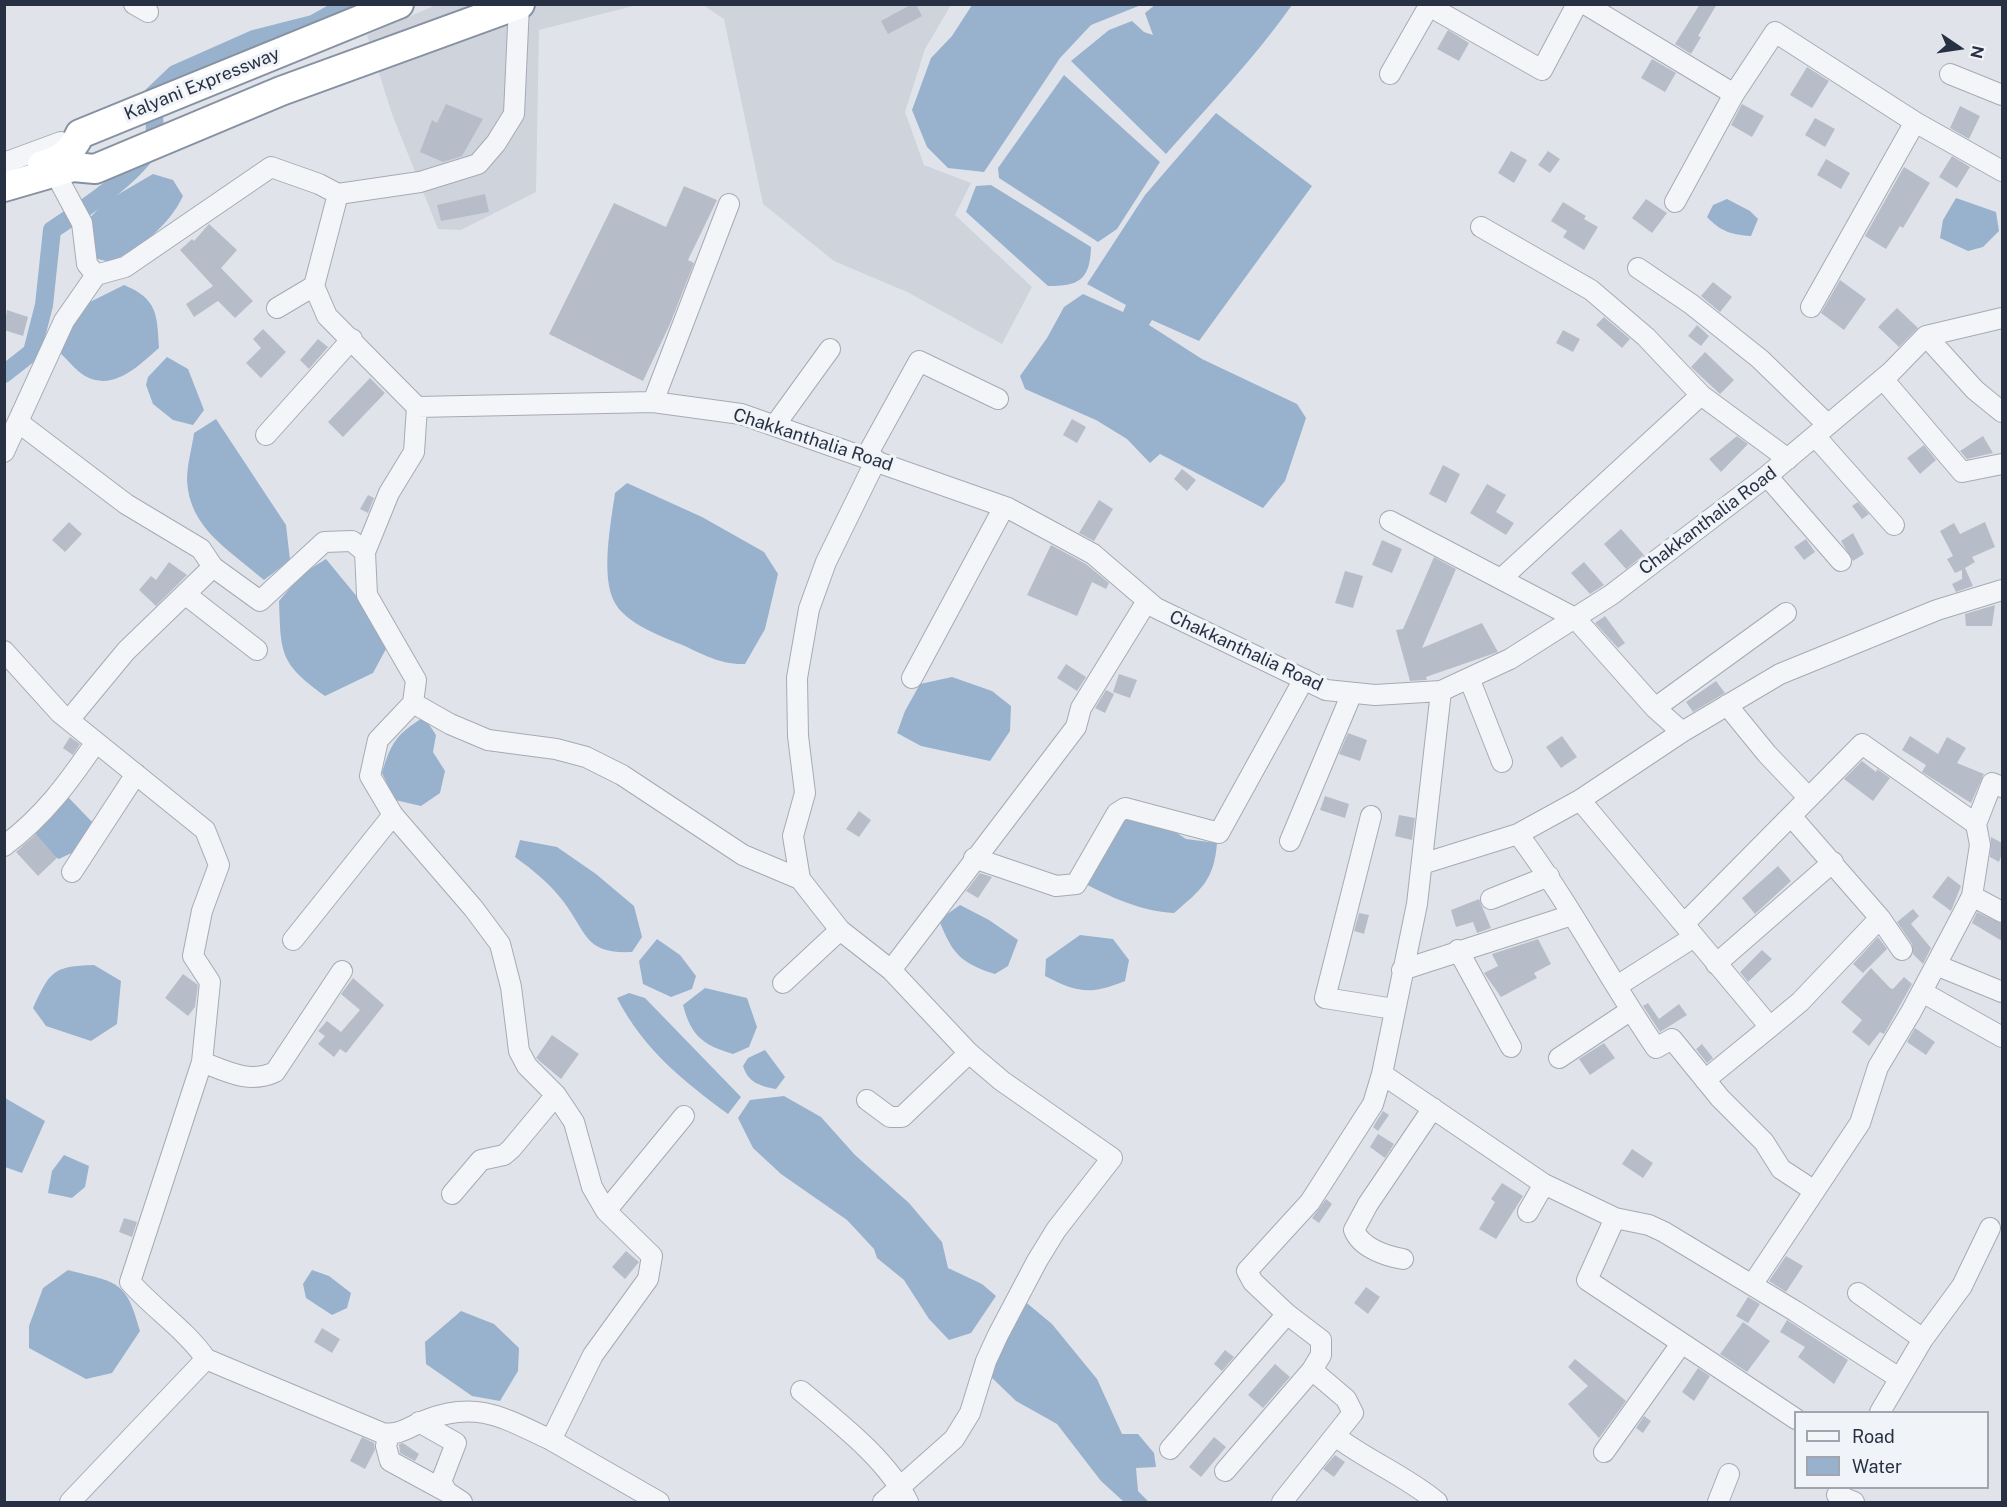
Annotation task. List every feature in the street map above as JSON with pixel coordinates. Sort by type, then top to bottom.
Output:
[{"type":"highway","name":"Kalyani Expressway","points":[[80,134],[399,4]]},
{"type":"highway","name":"Kalyani Expressway","points":[[5,170],[58,172],[73,167],[95,168],[281,91],[519,5]]},
{"type":"highway","points":[[58,172],[74,148],[80,134]]},
{"type":"street","points":[[1390,74],[1429,5],[1542,70],[1577,4]]},
{"type":"street","points":[[1585,4],[1734,94]]},
{"type":"street","points":[[4,452],[64,321],[96,275],[125,267],[271,167],[319,184],[338,194],[420,182],[478,164],[496,143],[514,114],[519,5]]},
{"type":"street","points":[[1675,201],[1734,94],[1775,32],[1915,122],[2002,171]]},
{"type":"street","points":[[1950,74],[2002,95]]},
{"type":"street","points":[[1811,307],[1915,122]]},
{"type":"street","name":"Kalyani Expressway","points":[[5,170],[80,134]]},
{"type":"street","points":[[4,201],[58,172],[78,216],[87,264],[96,275]]},
{"type":"street","points":[[338,194],[314,286],[327,316],[417,407],[414,452],[389,493],[365,552],[367,595],[416,680],[413,703],[378,740],[370,776],[393,814],[474,909],[500,944],[511,987],[519,1051],[527,1066],[556,1095],[574,1122],[592,1186],[606,1211],[652,1256],[652,1267],[648,1279],[593,1355],[551,1440]]},
{"type":"street","points":[[652,402],[729,204]]},
{"type":"street","points":[[1480,227],[1591,290],[1646,337],[1701,395],[1788,459]]},
{"type":"street","points":[[1638,268],[1691,304],[1760,359],[1821,431],[1894,525]]},
{"type":"street","points":[[277,308],[314,286]]},
{"type":"street","points":[[2002,318],[1926,336],[1975,390],[2002,412]]},
{"type":"street","name":"Chakkanthalia Road","points":[[417,407],[652,402],[741,414],[871,458],[1004,507],[1093,554],[1156,608],[1326,690],[1375,695],[1441,691],[1509,659],[1611,595],[1788,459],[1883,379],[1926,336]]},
{"type":"street","points":[[266,435],[352,339]]},
{"type":"street","points":[[775,425],[830,349]]},
{"type":"street","points":[[883,1503],[904,1494],[954,1439],[970,1413],[986,1361],[1037,1261],[1056,1230],[1112,1158],[1002,1081],[969,1053],[891,970],[840,930],[800,879],[793,836],[805,793],[798,736],[797,678],[807,621],[826,562],[871,458],[919,361],[998,399]]},
{"type":"street","points":[[1883,379],[1962,472],[2002,464]]},
{"type":"street","points":[[1502,578],[1701,395]]},
{"type":"street","points":[[18,422],[126,504],[201,549],[213,567],[260,601],[324,542],[352,542],[365,552]]},
{"type":"street","points":[[1767,476],[1841,561]]},
{"type":"street","points":[[912,678],[1004,507]]},
{"type":"street","points":[[1390,521],[1575,618],[1655,708],[1682,732]]},
{"type":"street","points":[[69,720],[126,651],[213,567]]},
{"type":"street","points":[[1422,864],[1518,834],[1580,800],[1682,732],[1780,674],[1937,610],[2002,590]]},
{"type":"street","points":[[185,594],[257,650]]},
{"type":"street","points":[[891,970],[974,858],[1076,727],[1081,708],[1147,601]]},
{"type":"street","points":[[1655,708],[1786,613]]},
{"type":"street","points":[[4,651],[69,720],[205,830],[219,865],[202,911],[193,956],[210,982],[202,1062],[129,1282],[152,1307],[196,1344],[206,1359],[389,1434],[396,1434],[419,1422],[459,1409],[503,1417],[551,1440],[659,1503]]},
{"type":"street","points":[[1469,678],[1502,762]]},
{"type":"street","points":[[974,858],[1056,886],[1068,887],[1076,884],[1117,813],[1125,808],[1219,833],[1304,679]]},
{"type":"street","points":[[1224,1471],[1312,1370],[1321,1355],[1321,1340],[1287,1314],[1253,1282],[1247,1271],[1310,1202],[1373,1104],[1382,1074],[1417,904],[1441,691]]},
{"type":"street","points":[[1290,841],[1352,693]]},
{"type":"street","points":[[413,703],[450,724],[488,740],[556,749],[586,757],[622,775],[743,855],[800,879]]},
{"type":"street","points":[[1727,705],[1767,754],[1808,797]]},
{"type":"street","points":[[4,846],[32,825],[58,796],[96,742]]},
{"type":"street","points":[[1617,986],[1689,930],[1808,797],[1862,744],[1976,824]]},
{"type":"street","points":[[72,872],[136,774]]},
{"type":"street","points":[[1752,1284],[1860,1123],[1878,1067],[1922,992],[1972,896],[1980,844],[1976,824],[1992,783],[2002,788]]},
{"type":"street","points":[[1580,800],[1770,1028]]},
{"type":"street","points":[[293,940],[393,814]]},
{"type":"street","points":[[1371,816],[1325,999],[1394,1009]]},
{"type":"street","points":[[1791,816],[1880,918],[1902,950]]},
{"type":"street","points":[[1518,834],[1549,876],[1630,1010],[1656,1048],[1672,1040],[1705,1080],[1764,1142],[1781,1168],[1813,1190]]},
{"type":"street","points":[[1716,964],[1833,862]]},
{"type":"street","points":[[1491,899],[1549,876]]},
{"type":"street","points":[[1972,896],[2002,912]]},
{"type":"street","points":[[1402,970],[1572,915]]},
{"type":"street","points":[[1705,1080],[1800,1002],[1880,918]]},
{"type":"street","points":[[783,983],[840,930]]},
{"type":"street","points":[[1458,950],[1511,1047]]},
{"type":"street","points":[[1936,965],[2002,992]]},
{"type":"street","points":[[202,1062],[251,1078],[261,1078],[275,1072],[342,971]]},
{"type":"street","points":[[1922,992],[2002,1037]]},
{"type":"street","points":[[1559,1058],[1630,1010]]},
{"type":"street","points":[[867,1100],[890,1117],[902,1117],[969,1053]]},
{"type":"street","points":[[1382,1074],[1544,1184],[1615,1218],[1649,1225],[1752,1284],[1899,1378]]},
{"type":"street","points":[[452,1194],[481,1160],[504,1155],[511,1149],[556,1095]]},
{"type":"street","points":[[1403,1259],[1376,1250],[1357,1237],[1354,1230],[1368,1204],[1433,1108]]},
{"type":"street","points":[[606,1211],[684,1116]]},
{"type":"street","points":[[1528,1212],[1544,1184]]},
{"type":"street","points":[[1615,1218],[1587,1280],[1794,1418]]},
{"type":"street","points":[[1881,1411],[1923,1339],[1962,1286],[1990,1228]]},
{"type":"street","points":[[1858,1293],[1923,1339]]},
{"type":"street","points":[[1170,1449],[1287,1314]]},
{"type":"street","points":[[1604,1452],[1681,1344]]},
{"type":"street","points":[[70,1503],[206,1359]]},
{"type":"street","points":[[1282,1503],[1351,1417],[1352,1409],[1346,1399],[1312,1370]]},
{"type":"street","points":[[801,1391],[845,1428],[904,1494]]},
{"type":"street","points":[[419,1422],[456,1443],[441,1477],[441,1485],[455,1497]]},
{"type":"street","points":[[389,1434],[386,1446],[390,1461],[455,1497]]},
{"type":"street","points":[[1335,1436],[1354,1451],[1389,1467],[1437,1503]]},
{"type":"street","points":[[1718,1503],[1729,1474]]},
{"type":"shaded area","points":[[436,5],[637,5],[539,30],[536,192],[461,230],[438,229],[392,114],[367,35]]},
{"type":"shaded area","points":[[703,5],[951,5],[925,49],[905,112],[924,165],[971,183],[955,215],[1032,287],[1002,344],[907,292],[834,261],[763,204],[724,19]]},
{"type":"water","points":[[1156,4],[1292,5],[1247,63],[1166,154],[1071,61],[1109,30],[1132,21],[1144,32],[1153,35],[1145,13]]},
{"type":"water","points":[[972,5],[1141,5],[1091,25],[1060,58],[984,172],[948,168],[927,147],[912,110],[931,58],[952,36]]},
{"type":"water","points":[[1064,75],[1160,162],[1117,229],[1098,242],[999,178],[998,168]]},
{"type":"water","points":[[1216,113],[1312,186],[1199,341],[1152,320],[1149,325],[1202,359],[1297,404],[1306,418],[1285,481],[1263,508],[1160,454],[1150,463],[1127,439],[1096,420],[1025,389],[1020,376],[1047,338],[1064,307],[1083,294],[1123,312],[1126,305],[1087,284],[1145,195]]},
{"type":"water","points":[[153,174],[173,180],[183,196],[177,207],[161,227],[132,250],[110,262],[90,257],[85,223],[105,202]]},
{"type":"water","points":[[991,185],[1091,247],[1088,267],[1080,279],[1067,285],[1048,286],[966,212],[976,186]]},
{"type":"water","points":[[1956,198],[1996,212],[1999,231],[1983,247],[1968,251],[1940,238],[1943,220]]},
{"type":"water","points":[[1727,199],[1750,211],[1758,219],[1751,236],[1727,231],[1707,217],[1713,205]]},
{"type":"water","points":[[124,285],[144,296],[154,309],[159,348],[134,369],[116,379],[96,380],[82,374],[60,353],[68,331],[88,303]]},
{"type":"water","points":[[167,357],[188,369],[204,410],[193,425],[173,420],[153,404],[146,385],[148,377]]},
{"type":"water","points":[[216,419],[286,525],[290,560],[264,580],[214,538],[195,512],[190,497],[187,474],[194,433]]},
{"type":"water","points":[[627,483],[702,517],[764,552],[778,574],[765,629],[745,664],[728,663],[712,658],[654,633],[627,617],[615,603],[608,579],[609,534],[615,493]]},
{"type":"water","points":[[326,559],[363,604],[386,649],[373,673],[325,696],[299,675],[286,656],[282,645],[279,601],[302,574]]},
{"type":"water","points":[[952,677],[992,691],[1011,706],[1010,731],[990,761],[921,746],[897,733],[905,711],[920,684]]},
{"type":"water","points":[[424,717],[436,735],[433,752],[445,771],[440,793],[421,806],[395,800],[382,773],[396,740]]},
{"type":"water","points":[[67,796],[94,824],[82,848],[59,859],[43,850],[33,828]]},
{"type":"water","points":[[1132,815],[1162,823],[1186,839],[1217,843],[1213,866],[1205,883],[1174,913],[1161,912],[1126,902],[1080,881],[1115,822]]},
{"type":"water","points":[[520,840],[557,847],[596,874],[634,906],[642,937],[632,952],[604,950],[589,940],[558,894],[515,857]]},
{"type":"water","points":[[960,905],[989,920],[1018,940],[1008,966],[995,974],[973,966],[953,949],[939,920]]},
{"type":"water","points":[[1080,935],[1113,939],[1129,960],[1125,981],[1102,989],[1084,990],[1066,986],[1045,976],[1046,959]]},
{"type":"water","points":[[657,939],[680,955],[696,976],[692,989],[671,997],[643,984],[639,961]]},
{"type":"water","points":[[94,965],[121,981],[117,1024],[91,1041],[46,1026],[33,1008],[49,979],[54,973],[69,967]]},
{"type":"water","points":[[705,988],[747,998],[757,1027],[749,1047],[733,1054],[706,1043],[694,1032],[683,1005]]},
{"type":"water","points":[[629,993],[645,998],[741,1097],[728,1114],[695,1089],[652,1049],[617,998]]},
{"type":"water","points":[[765,1050],[785,1077],[776,1089],[751,1080],[743,1066],[748,1058]]},
{"type":"water","points":[[784,1096],[821,1117],[855,1155],[909,1203],[942,1242],[948,1268],[982,1284],[996,1296],[971,1333],[949,1340],[929,1319],[904,1280],[877,1258],[874,1249],[847,1220],[781,1174],[753,1148],[738,1118],[750,1100]]},
{"type":"water","points":[[5,1098],[45,1121],[22,1173],[5,1167]]},
{"type":"water","points":[[64,1155],[89,1166],[85,1187],[72,1198],[48,1193],[52,1171]]},
{"type":"water","points":[[68,1270],[109,1281],[124,1292],[130,1301],[140,1331],[112,1373],[86,1379],[29,1348],[29,1326],[43,1288]]},
{"type":"water","points":[[312,1270],[329,1276],[351,1293],[347,1308],[332,1315],[306,1298],[303,1284]]},
{"type":"water","points":[[1022,1299],[1052,1324],[1097,1379],[1122,1434],[1138,1434],[1154,1453],[1156,1467],[1136,1468],[1138,1491],[1149,1502],[1124,1502],[1101,1481],[1057,1424],[1016,1401],[989,1375]]},
{"type":"water","points":[[461,1311],[494,1324],[519,1348],[518,1371],[500,1401],[472,1396],[426,1364],[425,1342]]},
{"type":"building","points":[[916,4],[922,16],[888,34],[881,21]]},
{"type":"building","points":[[1700,4],[1717,4],[1698,36],[1701,37],[1691,54],[1675,44]]},
{"type":"building","points":[[1448,30],[1469,43],[1459,61],[1437,49]]},
{"type":"building","points":[[1652,59],[1676,73],[1665,92],[1641,78]]},
{"type":"building","points":[[1807,67],[1829,81],[1812,108],[1790,95]]},
{"type":"building","points":[[446,104],[483,119],[462,156],[443,162],[420,152],[432,120],[437,123]]},
{"type":"building","points":[[1742,104],[1764,116],[1752,137],[1731,125]]},
{"type":"building","points":[[1960,106],[1980,116],[1969,139],[1950,128]]},
{"type":"building","points":[[1815,118],[1835,129],[1825,147],[1805,135]]},
{"type":"building","points":[[1511,151],[1527,160],[1514,183],[1498,173]]},
{"type":"building","points":[[1548,151],[1560,159],[1550,173],[1538,165]]},
{"type":"building","points":[[1952,156],[1970,167],[1957,188],[1939,177]]},
{"type":"building","points":[[1826,159],[1850,173],[1841,189],[1817,175]]},
{"type":"building","points":[[1904,167],[1930,183],[1903,228],[1900,226],[1886,249],[1865,236]]},
{"type":"building","points":[[684,186],[717,200],[688,260],[694,263],[670,324],[643,381],[549,334],[614,203],[666,227]]},
{"type":"building","points":[[485,194],[489,212],[441,221],[437,205]]},
{"type":"building","points":[[1646,199],[1667,213],[1652,233],[1632,218]]},
{"type":"building","points":[[1563,202],[1586,216],[1584,219],[1598,227],[1584,250],[1563,237],[1567,231],[1551,221]]},
{"type":"building","points":[[209,224],[237,250],[221,268],[253,301],[235,318],[218,301],[194,317],[186,304],[213,286],[180,250],[192,239],[194,241]]},
{"type":"building","points":[[1840,280],[1866,299],[1844,330],[1821,313]]},
{"type":"building","points":[[1713,282],[1732,297],[1720,312],[1701,296]]},
{"type":"building","points":[[1897,308],[1918,328],[1899,347],[1878,327]]},
{"type":"building","points":[[7,310],[28,317],[23,336],[4,330]]},
{"type":"building","points":[[1604,317],[1630,339],[1622,348],[1596,325]]},
{"type":"building","points":[[1697,325],[1709,336],[1701,346],[1688,336]]},
{"type":"building","points":[[263,329],[286,352],[261,378],[246,363],[261,348],[253,339]]},
{"type":"building","points":[[1563,330],[1580,339],[1573,352],[1556,343]]},
{"type":"building","points":[[318,339],[328,347],[309,369],[300,360]]},
{"type":"building","points":[[1705,352],[1734,380],[1720,394],[1691,367]]},
{"type":"building","points":[[370,378],[385,393],[343,437],[328,422]]},
{"type":"building","points":[[1072,419],[1086,427],[1077,443],[1063,435]]},
{"type":"building","points":[[1737,436],[1748,444],[1721,472],[1709,459]]},
{"type":"building","points":[[1983,436],[1993,453],[1967,459],[1960,451]]},
{"type":"building","points":[[1924,445],[1936,460],[1920,474],[1907,458]]},
{"type":"building","points":[[1443,465],[1460,474],[1446,503],[1429,494]]},
{"type":"building","points":[[1182,469],[1196,480],[1187,491],[1174,479]]},
{"type":"building","points":[[1487,484],[1506,495],[1496,512],[1514,523],[1506,535],[1470,513]]},
{"type":"building","points":[[368,495],[374,498],[368,513],[360,509]]},
{"type":"building","points":[[1099,500],[1113,509],[1094,541],[1079,533]]},
{"type":"building","points":[[1858,502],[1869,514],[1862,519],[1852,506]]},
{"type":"building","points":[[69,522],[82,534],[65,552],[52,540]]},
{"type":"building","points":[[1985,522],[1995,547],[1972,557],[1975,562],[1965,568],[1973,586],[1956,592],[1952,584],[1962,579],[1962,570],[1955,573],[1947,559],[1953,556],[1940,531],[1954,523],[1960,534]]},
{"type":"building","points":[[1621,529],[1644,555],[1626,569],[1604,544]]},
{"type":"building","points":[[1853,533],[1864,554],[1853,561],[1841,541]]},
{"type":"building","points":[[1806,539],[1815,552],[1804,560],[1794,547]]},
{"type":"building","points":[[1382,540],[1402,549],[1392,573],[1372,565]]},
{"type":"building","points":[[1051,545],[1086,564],[1109,583],[1106,589],[1092,582],[1077,616],[1027,595]]},
{"type":"building","points":[[1434,557],[1456,569],[1422,648],[1482,623],[1498,652],[1426,677],[1427,680],[1410,681],[1396,630],[1403,629]]},
{"type":"building","points":[[169,562],[187,575],[156,606],[139,590],[151,576],[156,580]]},
{"type":"building","points":[[1584,562],[1604,585],[1590,594],[1571,573]]},
{"type":"building","points":[[1345,571],[1363,576],[1353,608],[1335,603]]},
{"type":"building","points":[[1995,605],[1992,626],[1966,626],[1965,614]]},
{"type":"building","points":[[1605,616],[1625,643],[1618,648],[1595,623]]},
{"type":"building","points":[[1066,664],[1086,677],[1077,691],[1057,678]]},
{"type":"building","points":[[1119,674],[1137,680],[1130,698],[1113,692]]},
{"type":"building","points":[[1716,681],[1725,693],[1693,712],[1686,702]]},
{"type":"building","points":[[1106,690],[1114,694],[1105,713],[1095,708]]},
{"type":"building","points":[[1348,733],[1367,740],[1360,761],[1339,754]]},
{"type":"building","points":[[1562,736],[1577,757],[1561,768],[1546,747]]},
{"type":"building","points":[[1910,736],[1938,754],[1947,737],[1966,748],[1957,763],[1984,774],[1971,803],[1922,772],[1926,765],[1902,750]]},
{"type":"building","points":[[70,737],[80,744],[73,755],[63,748]]},
{"type":"building","points":[[1862,761],[1876,772],[1877,769],[1890,778],[1873,801],[1844,779]]},
{"type":"building","points":[[1325,796],[1349,804],[1345,818],[1320,810]]},
{"type":"building","points":[[859,811],[871,820],[859,837],[846,829]]},
{"type":"building","points":[[1399,815],[1415,818],[1412,840],[1395,836]]},
{"type":"building","points":[[36,834],[57,858],[38,876],[16,852]]},
{"type":"building","points":[[1991,837],[2002,843],[1999,862],[1990,857]]},
{"type":"building","points":[[1778,866],[1791,881],[1755,914],[1742,898]]},
{"type":"building","points":[[980,873],[992,877],[978,898],[966,891]]},
{"type":"building","points":[[1948,876],[1961,886],[1951,911],[1932,897]]},
{"type":"building","points":[[1479,899],[1491,928],[1477,933],[1473,922],[1456,927],[1451,910]]},
{"type":"building","points":[[1913,909],[1919,916],[1911,924],[1931,948],[1923,964],[1913,954],[1912,944],[1897,922]]},
{"type":"building","points":[[1977,912],[2002,924],[2002,941],[1972,923]]},
{"type":"building","points":[[1359,913],[1369,915],[1364,934],[1354,931]]},
{"type":"building","points":[[1878,937],[1887,949],[1863,973],[1853,964]]},
{"type":"building","points":[[1538,939],[1551,964],[1534,973],[1537,978],[1501,997],[1484,973],[1498,966],[1492,954]]},
{"type":"building","points":[[1762,950],[1772,959],[1748,982],[1740,972]]},
{"type":"building","points":[[1871,968],[1890,988],[1893,989],[1904,977],[1912,984],[1884,1034],[1880,1032],[1869,1046],[1852,1032],[1862,1020],[1841,1002]]},
{"type":"building","points":[[183,974],[198,985],[195,1007],[188,1016],[165,998]]},
{"type":"building","points":[[353,978],[384,1005],[346,1053],[340,1049],[334,1057],[318,1044],[325,1036],[318,1031],[327,1021],[341,1032],[360,1010],[341,994]]},
{"type":"building","points":[[1648,1003],[1659,1019],[1679,1004],[1687,1015],[1660,1032],[1643,1006]]},
{"type":"building","points":[[1915,1028],[1935,1042],[1926,1055],[1907,1042]]},
{"type":"building","points":[[552,1035],[579,1054],[561,1079],[536,1058]]},
{"type":"building","points":[[1604,1043],[1615,1058],[1590,1075],[1579,1059]]},
{"type":"building","points":[[1702,1044],[1713,1058],[1707,1063],[1696,1049]]},
{"type":"building","points":[[1383,1111],[1389,1115],[1378,1131],[1373,1127]]},
{"type":"building","points":[[1378,1134],[1394,1144],[1385,1158],[1370,1147]]},
{"type":"building","points":[[1632,1149],[1653,1163],[1643,1178],[1622,1164]]},
{"type":"building","points":[[1502,1183],[1523,1196],[1496,1239],[1479,1229],[1495,1202],[1491,1199]]},
{"type":"building","points":[[1326,1199],[1332,1204],[1319,1223],[1312,1218]]},
{"type":"building","points":[[124,1218],[137,1222],[132,1237],[119,1232]]},
{"type":"building","points":[[626,1251],[639,1262],[625,1279],[612,1267]]},
{"type":"building","points":[[1786,1256],[1803,1266],[1786,1292],[1769,1281]]},
{"type":"building","points":[[1366,1287],[1380,1297],[1368,1314],[1354,1303]]},
{"type":"building","points":[[1748,1297],[1760,1304],[1748,1323],[1736,1316]]},
{"type":"building","points":[[1787,1320],[1848,1360],[1834,1384],[1798,1357],[1805,1347],[1780,1332]]},
{"type":"building","points":[[1743,1322],[1770,1341],[1747,1372],[1720,1354]]},
{"type":"building","points":[[322,1328],[340,1339],[332,1353],[314,1342]]},
{"type":"building","points":[[1225,1350],[1234,1357],[1222,1371],[1214,1364]]},
{"type":"building","points":[[1575,1359],[1626,1401],[1599,1438],[1568,1404],[1588,1386],[1568,1367]]},
{"type":"building","points":[[1275,1364],[1290,1377],[1263,1408],[1248,1395]]},
{"type":"building","points":[[1698,1368],[1710,1376],[1694,1401],[1682,1392]]},
{"type":"building","points":[[1644,1416],[1651,1421],[1643,1433],[1636,1428]]},
{"type":"building","points":[[362,1437],[374,1443],[375,1450],[365,1469],[350,1461]]},
{"type":"building","points":[[1214,1437],[1226,1447],[1201,1477],[1189,1467]]},
{"type":"building","points":[[403,1443],[419,1454],[415,1461],[400,1453],[399,1444]]},
{"type":"building","points":[[1335,1455],[1345,1462],[1334,1477],[1323,1469]]},
{"type":"waterway","points":[[4,374],[32,352],[44,305],[52,230],[126,176],[149,150],[155,133],[152,96],[175,74],[254,39],[313,24],[349,4]]}]
